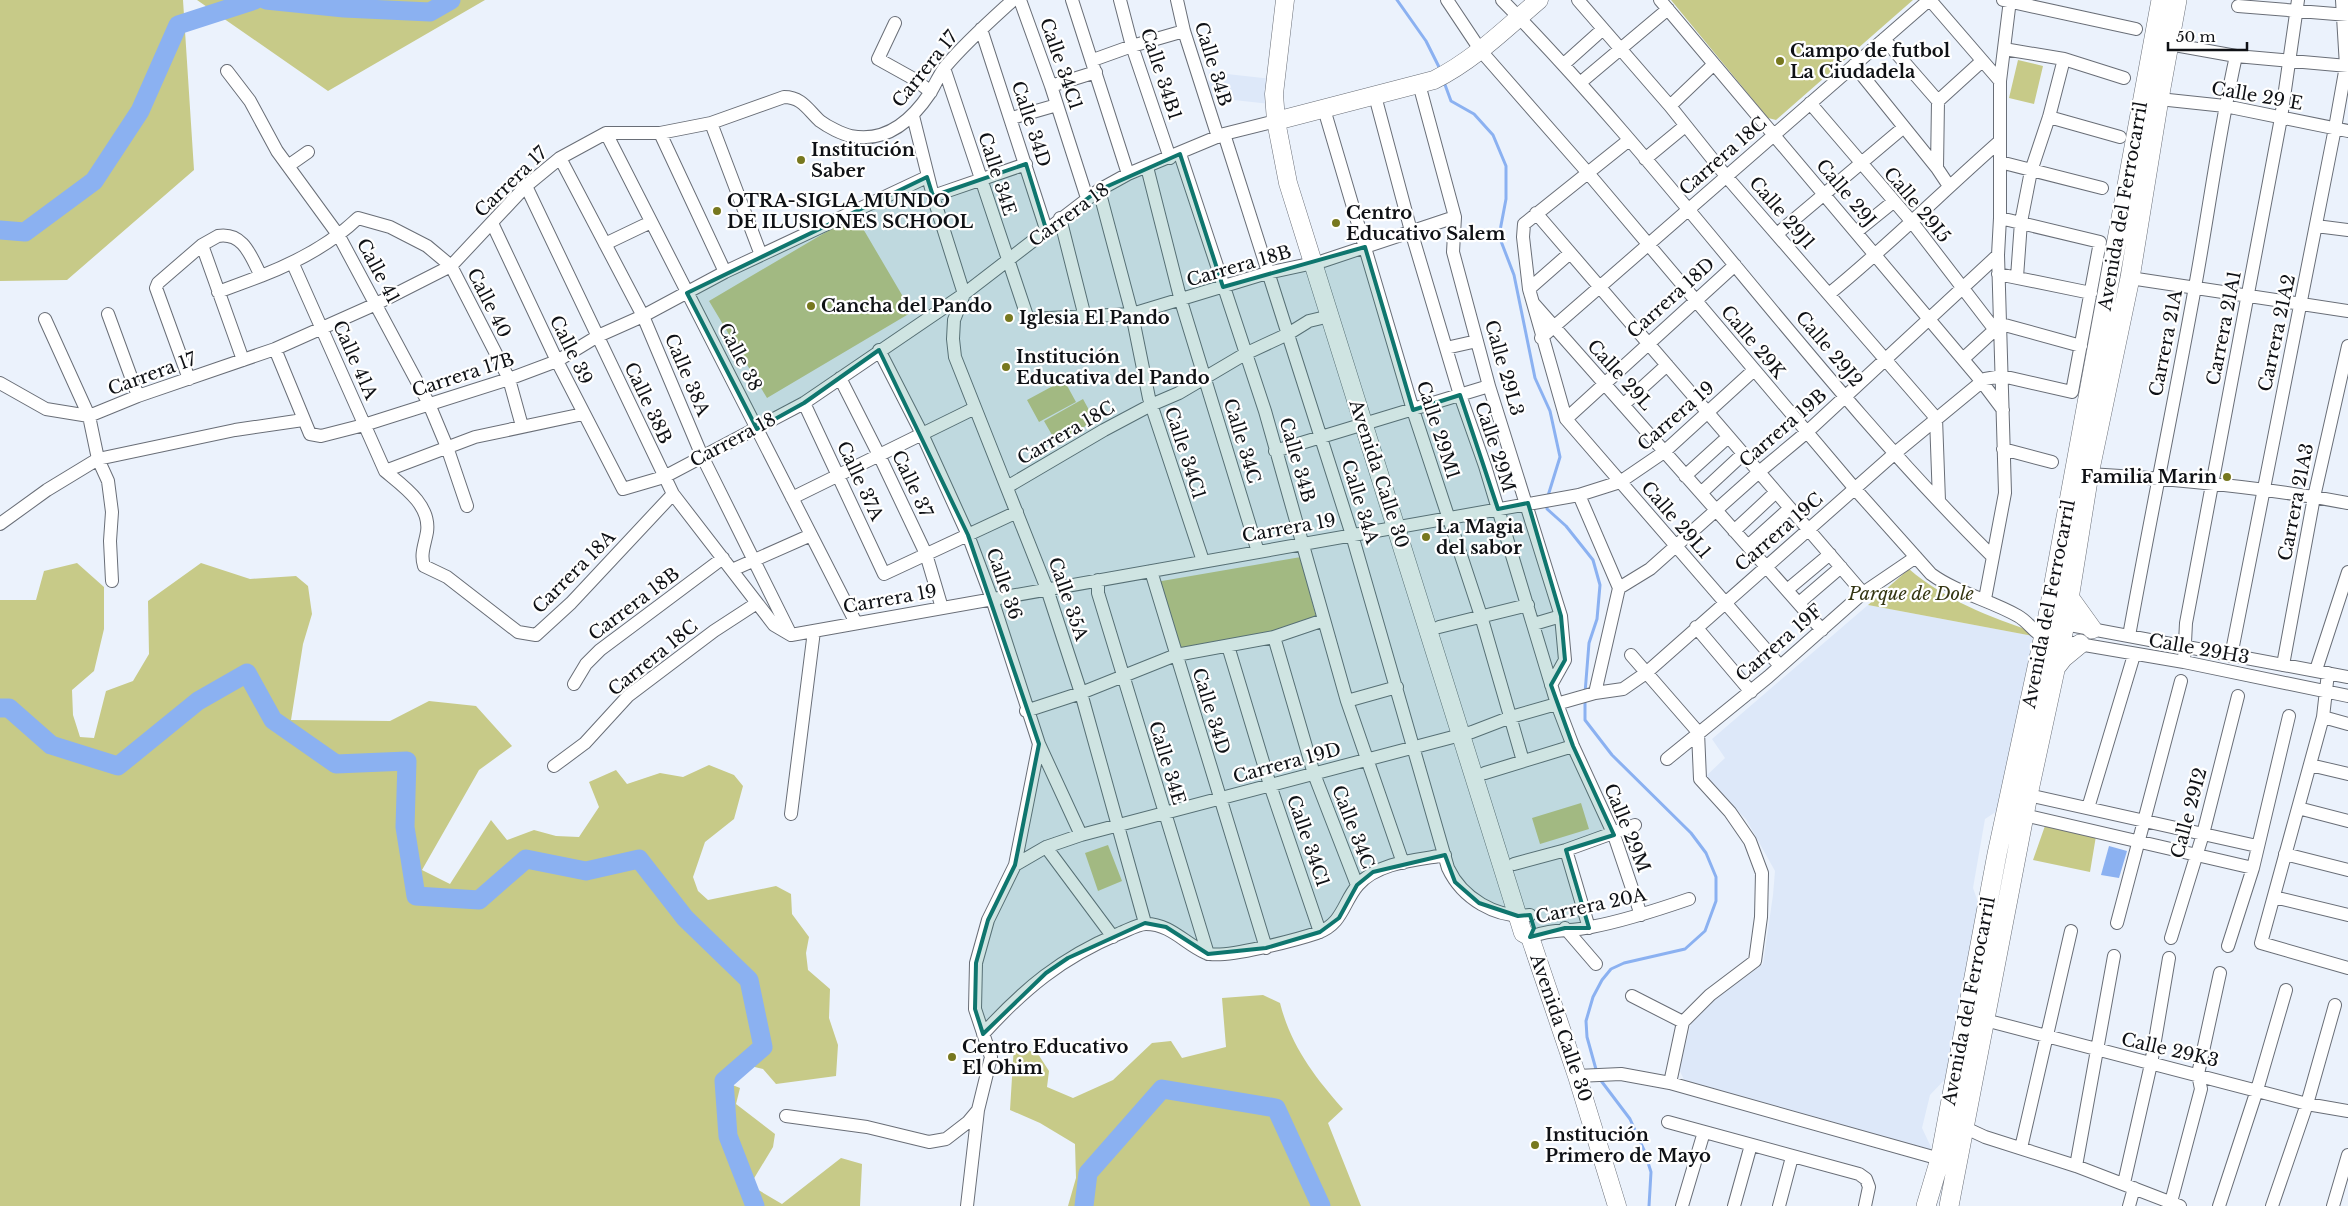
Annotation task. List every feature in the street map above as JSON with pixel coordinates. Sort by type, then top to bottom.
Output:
[{"type":"main road","name":"Avenida Calle 30","points":[[1285,0],[1274,94],[1281,119],[1288,183],[1318,262],[1524,916],[1534,928],[1530,937],[1584,1076],[1617,1206]]},
{"type":"main road","name":"Avenida Calle 30","points":[[1281,119],[1296,0]]},
{"type":"main road","name":"Carrera 18","points":[[1281,119],[1426,82],[1456,69],[1481,51],[1539,0]]},
{"type":"main road","name":"Avenida del Ferrocarril","points":[[1926,1206],[1940,1159],[1997,854],[2054,631],[2161,0]]},
{"type":"main road","name":"Avenida del Ferrocarril","points":[[1949,1206],[2028,795],[2055,668],[2054,631],[2069,597],[2089,474],[2130,278],[2177,0]]},
{"type":"main road","name":"Avenida Calle 30","points":[[1318,262],[1330,316],[1369,423]]},
{"type":"main road","name":"Avenida Calle 30","points":[[1402,526],[1439,626],[1466,734],[1485,773],[1514,864],[1524,916]]},
{"type":"main road","points":[[2069,597],[2092,629]]},
{"type":"main road","points":[[2055,668],[2063,658],[2080,644]]},
{"type":"street","name":"Carrera 17","points":[[89,416],[138,396],[275,349],[376,304],[451,266],[526,186],[560,158],[606,133],[660,134],[711,123],[784,97],[792,97],[800,100],[821,122],[849,136],[862,138],[881,135],[913,116],[944,68],[981,29],[1014,0]]},
{"type":"street","name":"Calle 34C1","points":[[1020,0],[1051,86],[1087,198]]},
{"type":"street","points":[[1072,0],[1095,66],[1128,174]]},
{"type":"street","name":"Calle 34B1","points":[[1120,0],[1132,46],[1175,156]]},
{"type":"street","name":"Calle 34B","points":[[1177,0],[1184,31],[1221,135]]},
{"type":"street","points":[[1447,0],[1481,51]]},
{"type":"street","name":"Calle 29J2","points":[[1502,0],[1564,64],[1894,454],[1993,557]]},
{"type":"street","name":"Calle 29J1","points":[[1578,0],[1670,106],[1726,176],[1936,418]]},
{"type":"street","points":[[1929,0],[2000,81]]},
{"type":"street","name":"Carrera 18C","points":[[1541,338],[1929,0]]},
{"type":"street","points":[[1985,599],[2005,493],[2002,376],[1998,327],[1998,255],[2000,218],[2000,81],[2007,0],[2136,29]]},
{"type":"street","name":"Carrera 21A2","points":[[2231,656],[2263,490],[2302,305],[2316,226],[2342,130],[2347,66],[2346,15],[2342,0]]},
{"type":"street","points":[[1580,83],[1620,49],[1664,5]]},
{"type":"street","name":"Calle 29J","points":[[1664,5],[1963,359],[2003,410]]},
{"type":"street","points":[[2238,6],[2297,5],[2346,15]]},
{"type":"street","name":"Carrera 21A1","points":[[2184,662],[2186,623],[2282,118],[2297,5]]},
{"type":"street","points":[[895,22],[878,59],[914,79],[930,92]]},
{"type":"street","name":"Calle 34D","points":[[981,29],[1012,118],[1046,230]]},
{"type":"street","points":[[1564,64],[1603,29]]},
{"type":"street","points":[[1051,86],[1095,66],[1132,46],[1184,31]]},
{"type":"street","points":[[1884,39],[1938,100],[1937,168]]},
{"type":"street","points":[[2169,44],[2236,56],[2347,66]]},
{"type":"street","points":[[2004,49],[2064,59],[2124,78]]},
{"type":"street","name":"Calle 29K","points":[[1481,51],[1588,173],[1856,490],[1931,574],[1944,583],[1985,599],[2026,621],[2054,631]]},
{"type":"street","name":"Carrera 21A","points":[[2129,636],[2157,478],[2195,287],[2225,106],[2236,56]]},
{"type":"street","points":[[2017,278],[2021,222],[2031,171],[2049,117],[2064,59]]},
{"type":"street","points":[[1938,100],[1982,62]]},
{"type":"street","points":[[1670,106],[1714,64]]},
{"type":"street","points":[[1854,65],[1937,168],[1949,186]]},
{"type":"street","name":"Calle 34E","points":[[944,68],[1028,319]]},
{"type":"street","name":"Calle 41","points":[[227,71],[246,94],[263,128],[288,166],[339,236],[429,404],[447,447],[467,506]]},
{"type":"street","name":"Calle 29L3","points":[[1426,82],[1454,217],[1453,252],[1489,386],[1533,502],[1561,616],[1565,660],[1551,685]]},
{"type":"street","name":"Calle 29M","points":[[1375,96],[1411,231],[1460,395],[1498,508],[1557,704],[1573,746],[1614,835],[1641,915]]},
{"type":"street","name":"Calle 29 E","points":[[2159,99],[2225,106],[2342,130]]},
{"type":"street","name":"Calle 29I5","points":[[1810,104],[1912,222],[1963,289],[1998,327]]},
{"type":"street","points":[[1012,118],[1057,105]]},
{"type":"street","name":"Calle 29M1","points":[[1324,109],[1413,410],[1481,616],[1512,717],[1523,761]]},
{"type":"street","points":[[913,116],[927,177],[964,294]]},
{"type":"street","points":[[2049,117],[2120,137]]},
{"type":"street","name":"Carrera 18","points":[[623,489],[664,477],[804,403],[879,350],[964,294],[1060,218],[1099,190],[1128,174],[1175,156],[1221,135],[1281,119]]},
{"type":"street","points":[[711,123],[761,255]]},
{"type":"street","points":[[1645,159],[1685,126]]},
{"type":"street","points":[[1777,234],[1904,127]]},
{"type":"street","name":"Calle 38","points":[[606,133],[856,624]]},
{"type":"street","points":[[660,134],[725,272]]},
{"type":"street","name":"Calle 34A","points":[[1221,135],[1322,438],[1415,747],[1448,868],[1455,882],[1479,903],[1493,910],[1524,916]]},
{"type":"street","points":[[1566,419],[1541,338],[1529,289],[1523,237],[1524,224],[1629,140]]},
{"type":"street","points":[[1829,294],[1876,256],[1949,186],[2000,141]]},
{"type":"street","points":[[288,166],[308,152]]},
{"type":"street","name":"Calle 34B","points":[[1175,156],[1265,411],[1347,701],[1403,863]]},
{"type":"street","name":"Calle 38A","points":[[560,158],[643,316],[702,456],[791,635]]},
{"type":"street","points":[[2000,162],[2102,188]]},
{"type":"street","points":[[933,196],[1026,164]]},
{"type":"street","name":"Calle 34C","points":[[1147,167],[1181,301],[1258,552]]},
{"type":"street","name":"Carrera 17B","points":[[303,420],[310,434],[314,436],[364,425],[509,379],[556,361],[598,336],[643,316],[725,272],[927,177]]},
{"type":"street","name":"Calle 38B","points":[[526,186],[673,494],[774,625],[791,635]]},
{"type":"street","name":"Calle 34C1","points":[[1099,190],[1133,319],[1151,405],[1203,561]]},
{"type":"street","points":[[1856,232],[1893,202]]},
{"type":"street","points":[[1536,213],[1863,593]]},
{"type":"street","name":"Carrera 18B","points":[[1028,319],[1085,316],[1133,319],[1267,273],[1318,262],[1454,217]]},
{"type":"street","name":"Calle 40","points":[[339,236],[358,218],[397,231],[427,246],[451,266],[509,379],[522,426]]},
{"type":"street","points":[[1060,218],[1085,316]]},
{"type":"street","points":[[2000,218],[2100,242],[2072,392],[2002,376]]},
{"type":"street","points":[[605,244],[651,222]]},
{"type":"street","name":"Calle 39","points":[[492,223],[556,361],[623,489]]},
{"type":"street","points":[[2316,226],[2348,230]]},
{"type":"street","points":[[189,378],[156,288],[158,283],[202,245],[218,236],[240,240],[245,244],[261,276]]},
{"type":"street","points":[[218,292],[293,264],[339,236]]},
{"type":"street","points":[[202,245],[243,360]]},
{"type":"street","points":[[1529,289],[1570,253]]},
{"type":"street","name":"Carrera 19B","points":[[1619,588],[1650,569],[1807,432],[1998,255]]},
{"type":"street","name":"Calle 41A","points":[[293,264],[385,471]]},
{"type":"street","name":"Carrera 18D","points":[[1566,419],[1735,264]]},
{"type":"street","points":[[1998,274],[2091,294]]},
{"type":"street","points":[[2130,278],[2348,311]]},
{"type":"street","name":"Calle 35A","points":[[964,294],[954,320],[953,339],[955,357],[1047,589],[1081,693],[1119,826],[1144,924]]},
{"type":"street","name":"Calle 29L","points":[[1532,302],[1822,630]]},
{"type":"street","points":[[108,314],[138,396]]},
{"type":"street","name":"Carrera 18C","points":[[1007,487],[1151,405],[1205,379],[1245,354],[1309,322],[1330,316]]},
{"type":"street","points":[[45,319],[89,416],[98,459],[108,480],[112,512],[110,542],[112,581]]},
{"type":"street","points":[[1998,327],[2082,346]]},
{"type":"street","points":[[1963,359],[1998,327]]},
{"type":"street","points":[[1446,348],[1477,340]]},
{"type":"street","name":"Carrera 21A3","points":[[2283,665],[2314,497],[2348,346]]},
{"type":"street","points":[[0,524],[47,490],[98,459],[236,430],[303,420],[275,349]]},
{"type":"street","name":"Calle 36","points":[[879,350],[922,434],[968,535],[992,598],[1026,711],[1081,835]]},
{"type":"street","points":[[1623,405],[1667,365]]},
{"type":"street","name":"Carrera 19","points":[[791,635],[1579,495],[1620,482],[1664,452],[1754,370]]},
{"type":"street","name":"Carrera 19C","points":[[1592,694],[1623,689],[1646,673],[1724,602],[1856,490],[1936,418],[1989,377],[2002,376]]},
{"type":"street","name":"Calle 37","points":[[840,378],[880,455],[926,554],[942,608]]},
{"type":"street","points":[[0,383],[46,409],[89,416]]},
{"type":"street","points":[[1275,451],[1489,386]]},
{"type":"street","name":"Calle 37A","points":[[804,403],[884,574],[926,554]]},
{"type":"street","points":[[792,498],[976,408]]},
{"type":"street","points":[[385,471],[475,437],[583,414]]},
{"type":"street","points":[[1936,418],[1939,501]]},
{"type":"street","name":"Calle 29L1","points":[[1566,419],[1780,666]]},
{"type":"street","points":[[1685,476],[1728,437]]},
{"type":"street","points":[[2003,449],[2052,462]]},
{"type":"street","points":[[1701,493],[1743,454]]},
{"type":"street","name":"Carrera 18A","points":[[385,471],[413,495],[425,512],[428,529],[422,558],[424,566],[447,577],[518,632],[536,635],[571,603],[673,494]]},
{"type":"street","points":[[2089,474],[2157,478],[2263,490],[2348,503]]},
{"type":"street","points":[[1734,531],[1776,492]]},
{"type":"street","points":[[1579,495],[1619,588],[1592,694]]},
{"type":"street","points":[[1748,546],[1790,508]]},
{"type":"street","points":[[926,554],[1017,512]]},
{"type":"street","points":[[732,570],[811,535]]},
{"type":"street","points":[[1787,590],[1830,554]]},
{"type":"street","name":"Carrera 19F","points":[[1667,759],[1698,732],[1751,692],[1863,593],[1916,557]]},
{"type":"street","name":"Carrera 18B","points":[[574,684],[586,664],[600,650],[723,558]]},
{"type":"street","points":[[1799,603],[1841,567]]},
{"type":"street","name":"Calle 34D","points":[[1151,571],[1266,948]]},
{"type":"street","points":[[2348,572],[2322,671],[2326,692],[2323,717],[2261,943],[2348,968]]},
{"type":"street","name":"Calle 34E","points":[[1098,580],[1098,593],[1122,676],[1208,954]]},
{"type":"street","name":"Carrera 18C","points":[[554,766],[586,743],[628,696],[714,630],[757,603]]},
{"type":"street","points":[[1439,626],[1528,604]]},
{"type":"street","points":[[1534,624],[1561,616]]},
{"type":"street","points":[[1026,711],[1081,693],[1176,655],[1274,637],[1324,620]]},
{"type":"street","points":[[1696,627],[1751,692]]},
{"type":"street","name":"Calle 29H3","points":[[2054,631],[2092,629],[2348,677]]},
{"type":"street","points":[[791,814],[814,631]]},
{"type":"street","name":"Calle 29H3","points":[[2054,631],[2080,644],[2134,655],[2184,662],[2348,696]]},
{"type":"street","name":"Calle 34C","points":[[1274,637],[1314,774],[1357,886]]},
{"type":"street","name":"Calle 34C1","points":[[1228,646],[1270,785],[1320,932]]},
{"type":"street","points":[[1631,655],[1698,732],[1700,779],[1730,812],[1750,840],[1762,873],[1761,917],[1755,961],[1710,995],[1683,1022],[1670,1083]]},
{"type":"street","points":[[2088,808],[2134,655]]},
{"type":"street","name":"Calle 29H3","points":[[2117,923],[2181,681]]},
{"type":"street","points":[[1347,701],[1397,687]]},
{"type":"street","name":"Carrera 19D","points":[[1015,866],[1046,847],[1081,835],[1466,734],[1512,717],[1592,694]]},
{"type":"street","name":"Calle 29I2","points":[[2171,938],[2203,834],[2238,696]]},
{"type":"street","points":[[2228,946],[2253,868],[2289,716]]},
{"type":"street","points":[[2323,717],[2348,724]]},
{"type":"street","points":[[967,1206],[978,1110],[991,1057],[975,1009],[976,963],[988,920],[1015,866],[1039,744]]},
{"type":"street","points":[[1485,773],[1573,746]]},
{"type":"street","points":[[2310,765],[2348,774]]},
{"type":"street","points":[[2028,795],[2257,846]]},
{"type":"street","points":[[2298,808],[2348,821]]},
{"type":"street","points":[[2024,816],[2253,868]]},
{"type":"street","points":[[1514,864],[1566,850],[1636,826]]},
{"type":"street","points":[[1046,847],[1113,936]]},
{"type":"street","points":[[1566,850],[1589,928]]},
{"type":"street","points":[[2286,854],[2348,870]]},
{"type":"street","points":[[983,1034],[1010,1004],[1046,973],[1068,958],[1113,936],[1144,924],[1166,927],[1208,954],[1266,948],[1320,932],[1340,918],[1357,886],[1373,872],[1403,863],[1445,855]]},
{"type":"street","points":[[2274,897],[2348,915]]},
{"type":"street","name":"Carrera 20A","points":[[1530,937],[1544,931],[1565,928],[1589,928],[1641,915],[1689,899]]},
{"type":"street","points":[[1565,928],[1596,964]]},
{"type":"street","points":[[2021,1148],[2071,931]]},
{"type":"street","points":[[2076,1166],[2114,956]]},
{"type":"street","points":[[2129,1206],[2129,1185],[2169,958]]},
{"type":"street","points":[[1947,1119],[1985,1138],[2076,1166],[2176,1204],[2201,1089],[2198,1074],[2220,973]]},
{"type":"street","points":[[2219,1206],[2257,1090],[2286,990]]},
{"type":"street","points":[[1632,996],[1683,1022]]},
{"type":"street","points":[[2272,1206],[2307,1104],[2335,1005]]},
{"type":"street","name":"Calle 29K3","points":[[1984,1020],[2097,1051],[2198,1074],[2307,1104],[2348,1111]]},
{"type":"street","points":[[1584,1076],[1621,1074],[1670,1083],[1940,1159]]},
{"type":"street","points":[[786,1116],[867,1128],[929,1142],[946,1139],[968,1122],[978,1110]]},
{"type":"street","points":[[1668,1122],[1859,1174],[1866,1179],[1869,1187],[1865,1206]]},
{"type":"street","points":[[1682,1206],[1704,1132]]},
{"type":"street","points":[[1734,1206],[1751,1144]]},
{"type":"street","points":[[1780,1206],[1792,1157]]},
{"type":"street","points":[[2333,1206],[2348,1158]]},
{"type":"highlighted area","points":[[1180,154],[1223,287],[1365,247],[1413,410],[1460,395],[1498,509],[1528,503],[1561,616],[1565,660],[1551,685],[1573,746],[1614,835],[1566,850],[1589,928],[1565,928],[1530,937],[1534,928],[1530,915],[1518,916],[1479,903],[1455,882],[1445,855],[1373,872],[1357,885],[1339,918],[1320,932],[1266,948],[1208,954],[1166,927],[1145,923],[1068,958],[1046,973],[983,1034],[975,1009],[976,963],[988,920],[1015,865],[1039,744],[968,535],[879,350],[804,403],[757,429],[687,293],[927,177],[933,196],[1026,164],[1046,229],[1099,190]]},
{"type":"shaded area","points":[[1209,72],[1273,79],[1270,104],[1207,97]]},
{"type":"shaded area","points":[[1868,605],[2033,636],[2000,809],[1985,819],[1973,888],[1979,905],[1949,1075],[1930,1095],[1922,1128],[1931,1147],[1929,1153],[1685,1082],[1679,1069],[1693,1016],[1763,964],[1773,895],[1775,871],[1746,819],[1704,778],[1725,758],[1712,739]]},
{"type":"green space","points":[[0,0],[183,0],[194,170],[67,280],[0,281]]},
{"type":"green space","points":[[197,0],[485,0],[328,91]]},
{"type":"green space","points":[[1671,0],[1913,0],[1776,120],[1768,118]]},
{"type":"green space","points":[[2018,60],[2043,66],[2034,104],[2009,98]]},
{"type":"green space","name":"Cancha del Pando","points":[[855,215],[912,312],[767,398],[709,301]]},
{"type":"green space","points":[[1064,380],[1076,402],[1039,422],[1027,400]]},
{"type":"green space","points":[[1083,399],[1095,421],[1056,442],[1044,421]]},
{"type":"green space","points":[[1301,557],[1317,621],[1181,655],[1156,582]]},
{"type":"green space","points":[[77,563],[104,587],[104,629],[94,671],[72,690],[73,715],[80,737],[94,738],[106,691],[133,681],[149,654],[148,601],[201,563],[250,579],[296,576],[308,586],[312,614],[303,644],[291,720],[390,721],[429,701],[476,706],[512,746],[479,770],[422,870],[450,884],[491,820],[507,840],[534,830],[556,836],[579,837],[599,807],[589,782],[616,770],[627,784],[660,773],[683,777],[709,765],[734,775],[743,786],[734,819],[705,842],[693,877],[698,891],[708,900],[776,886],[791,894],[792,914],[809,937],[806,953],[808,970],[830,989],[829,1018],[838,1045],[836,1076],[776,1084],[763,1069],[738,1063],[734,1065],[730,1084],[740,1088],[736,1104],[775,1134],[773,1147],[750,1185],[782,1204],[841,1158],[862,1164],[860,1206],[0,1206],[0,600],[36,600],[44,571]]},
{"type":"green space","name":"Parque de Dole","points":[[1909,569],[1953,599],[1985,614],[2034,632],[2033,636],[1868,605]]},
{"type":"green space","points":[[1581,803],[1589,829],[1540,844],[1532,818]]},
{"type":"green space","points":[[2046,823],[2096,836],[2090,872],[2033,860]]},
{"type":"green space","points":[[1108,845],[1122,881],[1098,891],[1085,853]]},
{"type":"green space","points":[[1263,995],[1280,1003],[1297,1047],[1322,1085],[1343,1109],[1328,1123],[1361,1206],[1068,1206],[1076,1178],[1075,1144],[1040,1123],[1010,1110],[1014,1045],[1038,1054],[1049,1071],[1047,1087],[1073,1098],[1113,1080],[1152,1043],[1171,1041],[1182,1058],[1226,1047],[1222,998]]},
{"type":"water","points":[[2109,846],[2127,851],[2119,878],[2101,875]]},
{"type":"waterway","points":[[0,230],[25,232],[94,181],[140,111],[178,25],[255,0]]},
{"type":"waterway","points":[[266,0],[344,8],[430,12],[451,0]]},
{"type":"waterway","points":[[1397,0],[1426,41],[1440,69]]},
{"type":"waterway","points":[[1444,82],[1451,101],[1474,114],[1493,135],[1506,166],[1506,199],[1499,236],[1514,275],[1535,378],[1550,411],[1560,457],[1547,499]]},
{"type":"waterway","points":[[1547,505],[1547,509],[1566,526],[1593,560],[1600,585],[1597,619],[1589,643],[1585,693]]},
{"type":"waterway","points":[[0,708],[9,708],[51,745],[118,766],[198,701],[247,673],[273,720],[336,764],[407,761],[405,827],[416,896],[479,900],[526,859],[586,871],[639,859],[685,918],[749,980],[763,1047],[724,1081],[728,1136],[755,1206]]},
{"type":"waterway","points":[[1585,700],[1585,720],[1612,755],[1691,833],[1706,853],[1716,877],[1716,901],[1705,931],[1685,949],[1624,963],[1611,969],[1602,980],[1593,997],[1586,1021],[1587,1037],[1597,1073]]},
{"type":"waterway","points":[[1599,1078],[1630,1119],[1644,1150],[1651,1172],[1649,1206]]},
{"type":"waterway","points":[[1084,1206],[1088,1173],[1162,1089],[1276,1108],[1321,1206]]},
{"type":"place","name":"Campo de futbol La Ciudadela","points":[[1780,61]]},
{"type":"place","name":"Institución Saber","points":[[801,160]]},
{"type":"place","name":"OTRA-SIGLA MUNDO DE ILUSIONES SCHOOL","points":[[717,211]]},
{"type":"place","name":"Centro Educativo Salem","points":[[1336,223]]},
{"type":"place","name":"Cancha del Pando","points":[[811,306]]},
{"type":"place","name":"Iglesia El Pando","points":[[1009,318]]},
{"type":"place","name":"Institución Educativa del Pando","points":[[1006,367]]},
{"type":"place","name":"Familia Marin","points":[[2227,477]]},
{"type":"place","name":"La Magia del sabor","points":[[1426,537]]},
{"type":"place","name":"Centro Educativo El Ohim","points":[[952,1057]]},
{"type":"place","name":"Institución Primero de Mayo","points":[[1535,1145]]}]
